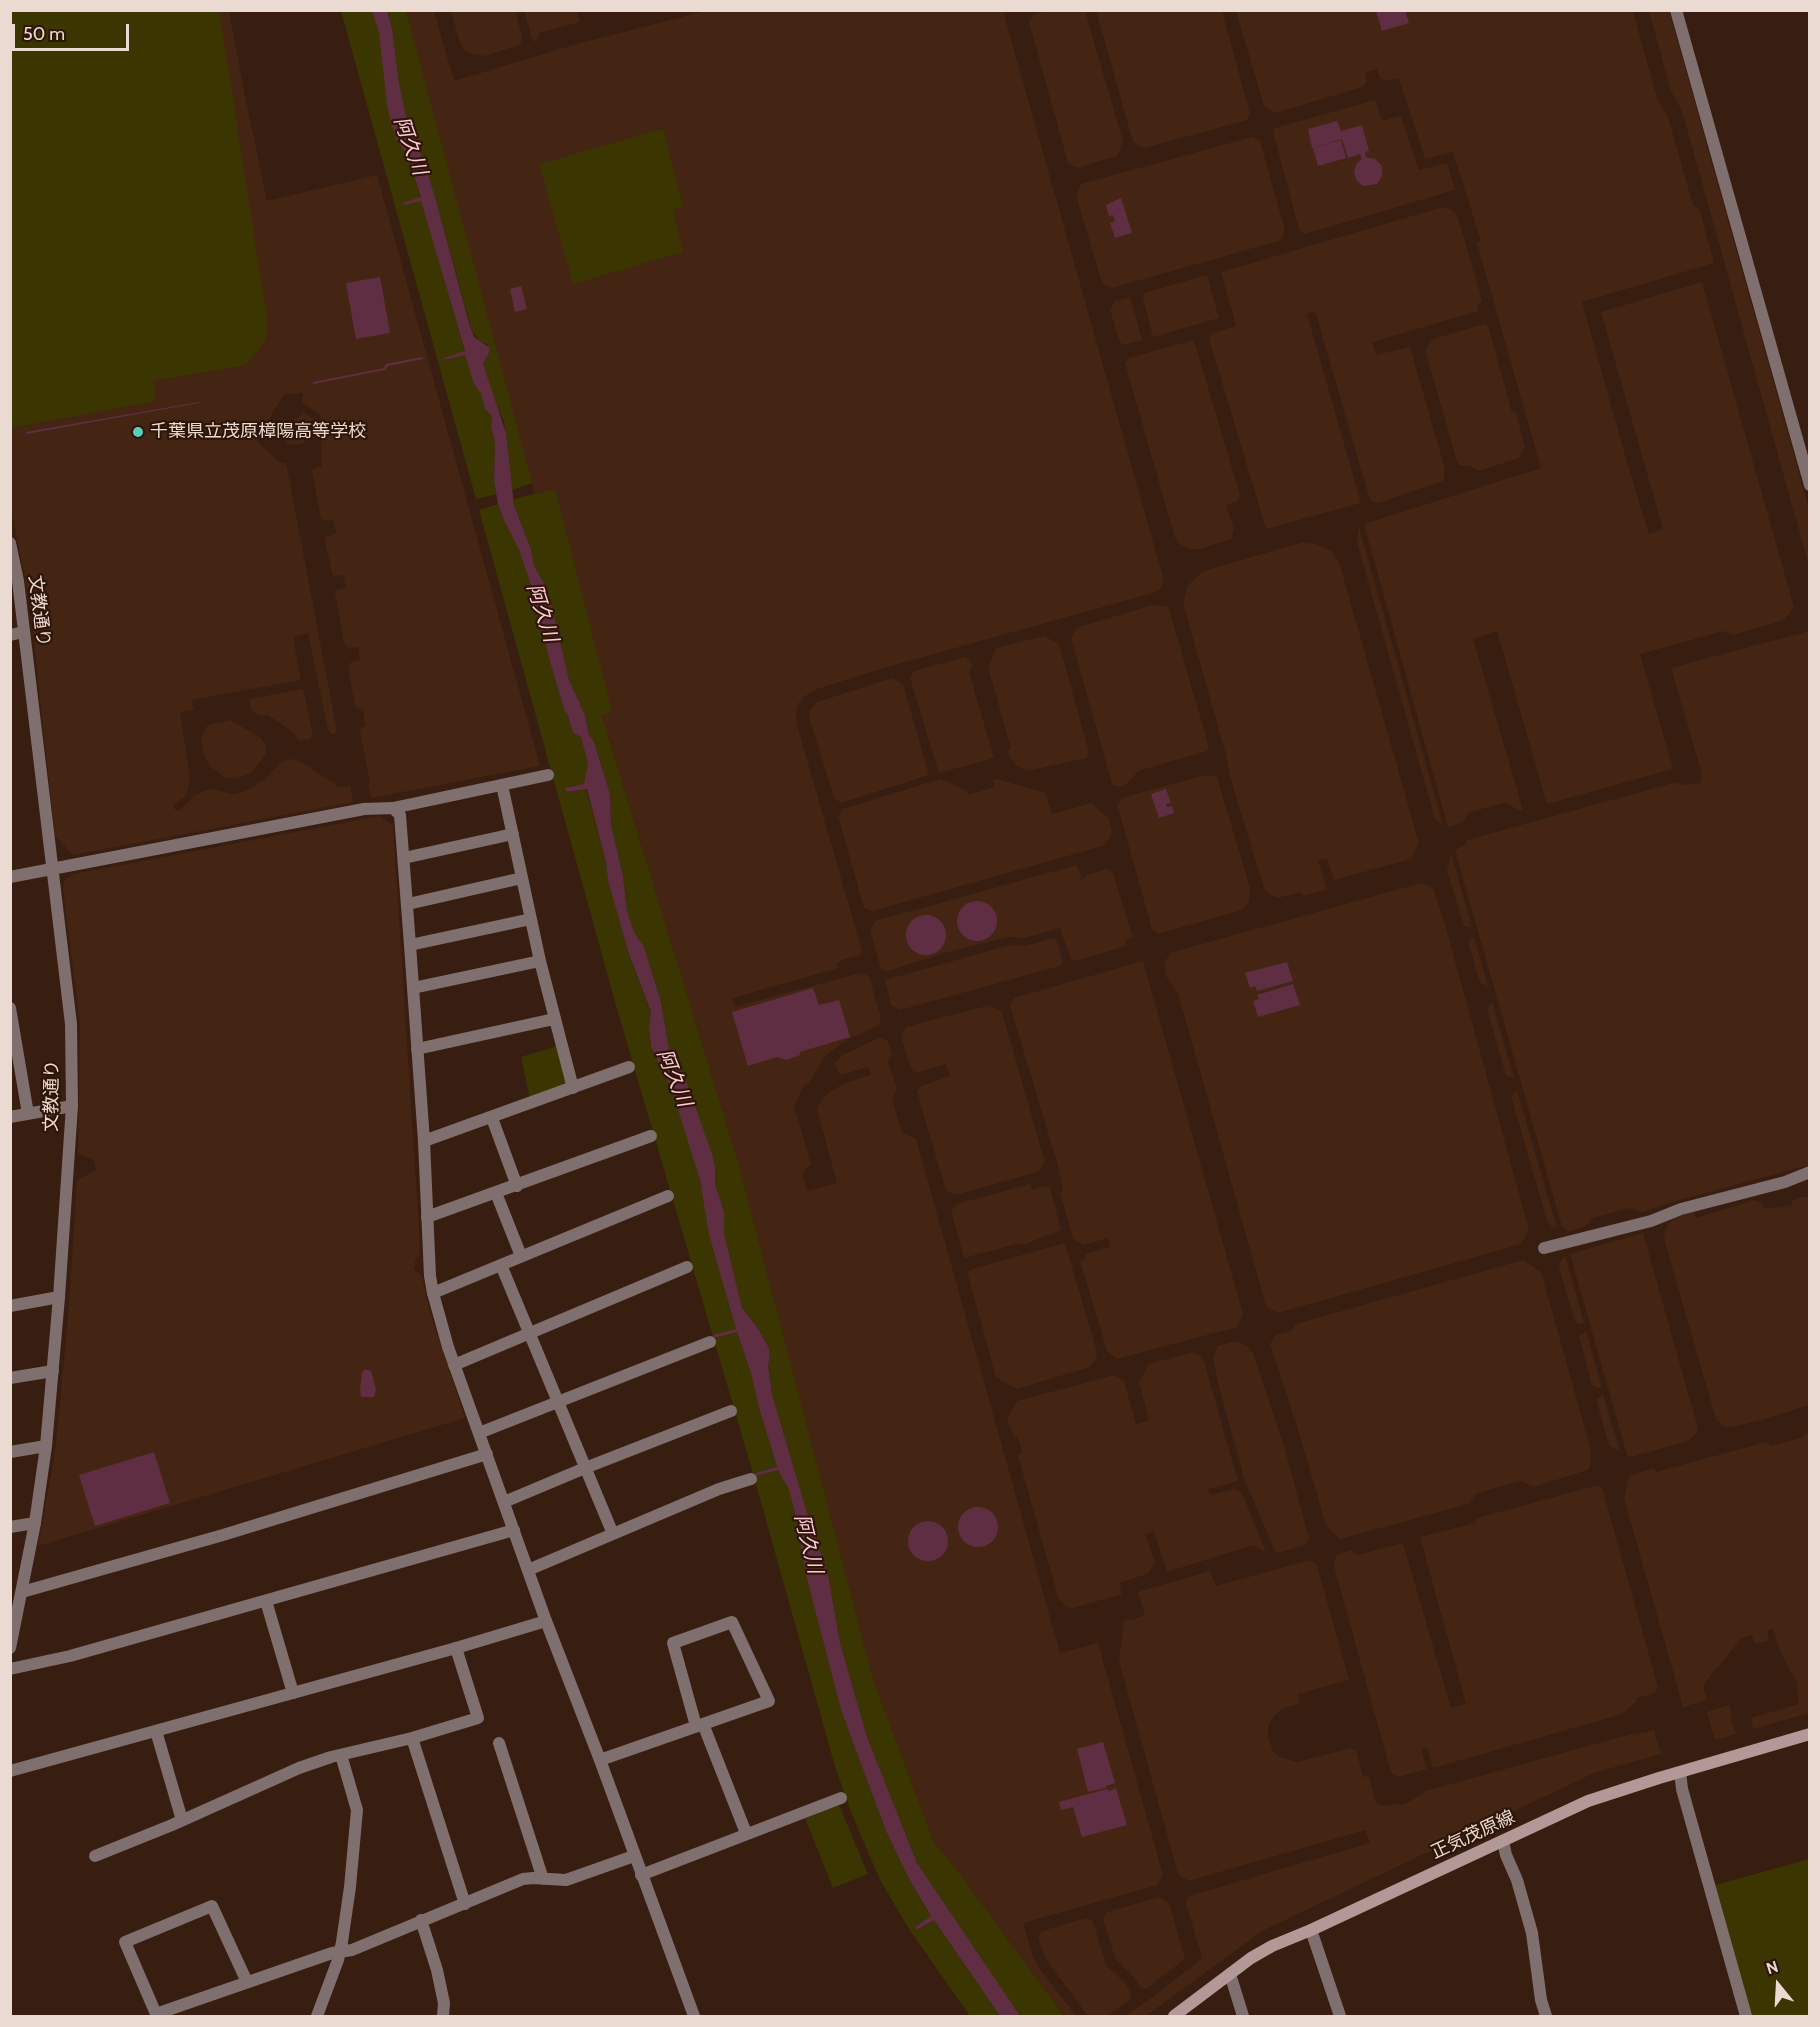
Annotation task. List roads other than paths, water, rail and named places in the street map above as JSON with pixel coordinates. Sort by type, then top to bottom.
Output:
[{"type":"main road","name":"正気茂原線","points":[[1174,2016],[1251,1958],[1272,1946],[1588,1801],[1809,1734]]},
{"type":"street","points":[[1676,10],[1809,481]]},
{"type":"street","name":"文教通り","points":[[10,543],[18,581],[71,1024],[72,1106],[46,1446],[35,1523],[22,1592],[13,1619],[10,1648]]},
{"type":"street","points":[[10,635],[24,632]]},
{"type":"street","points":[[10,876],[364,809],[393,808],[548,775]]},
{"type":"street","points":[[502,785],[540,961],[573,1088]]},
{"type":"street","points":[[393,808],[400,815],[408,904],[432,1293],[454,1365],[546,1621],[694,2016]]},
{"type":"street","points":[[404,858],[513,834]]},
{"type":"street","points":[[408,904],[522,878]]},
{"type":"street","points":[[411,945],[531,920]]},
{"type":"street","points":[[413,988],[540,961]]},
{"type":"street","points":[[10,1008],[28,1114]]},
{"type":"street","points":[[417,1049],[554,1019]]},
{"type":"street","points":[[424,1141],[629,1067]]},
{"type":"street","points":[[10,1117],[72,1106]]},
{"type":"street","points":[[492,1118],[517,1186]]},
{"type":"street","points":[[427,1217],[651,1136]]},
{"type":"street","points":[[1544,1248],[1651,1221],[1681,1209],[1785,1182],[1809,1172]]},
{"type":"street","points":[[496,1193],[521,1256]]},
{"type":"street","points":[[432,1293],[668,1196]]},
{"type":"street","points":[[501,1265],[613,1534]]},
{"type":"street","points":[[454,1365],[687,1267]]},
{"type":"street","points":[[10,1306],[59,1297]]},
{"type":"street","points":[[479,1434],[710,1342]]},
{"type":"street","points":[[10,1378],[53,1371]]},
{"type":"street","points":[[504,1502],[731,1411]]},
{"type":"street","points":[[10,1452],[46,1446]]},
{"type":"street","points":[[22,1592],[223,1535],[487,1454]]},
{"type":"street","points":[[528,1570],[719,1489],[750,1479]]},
{"type":"street","points":[[10,1527],[35,1523]]},
{"type":"street","points":[[10,1669],[70,1656],[514,1530]]},
{"type":"street","points":[[266,1601],[293,1693]]},
{"type":"street","points":[[10,1771],[546,1621]]},
{"type":"street","points":[[600,1760],[699,1725],[769,1701],[732,1622],[672,1643],[699,1725],[746,1833]]},
{"type":"street","points":[[95,1856],[299,1768],[478,1718],[456,1648]]},
{"type":"street","points":[[156,1731],[182,1820]]},
{"type":"street","points":[[412,1738],[465,1904]]},
{"type":"street","points":[[499,1743],[543,1879]]},
{"type":"street","points":[[317,2016],[340,1951],[350,1887],[357,1810],[341,1755]]},
{"type":"street","points":[[1680,1772],[1682,1789],[1746,2016]]},
{"type":"street","points":[[641,1875],[841,1798]]},
{"type":"street","points":[[1503,1840],[1532,1933],[1541,2000],[1546,2016]]},
{"type":"street","points":[[247,1982],[212,1906],[125,1942],[156,2014],[340,1951],[352,1950],[523,1880],[533,1878],[566,1880],[634,1856]]},
{"type":"street","points":[[421,1920],[437,1971],[444,2003],[443,2016]]},
{"type":"street","points":[[1311,1930],[1340,2016]]},
{"type":"street","points":[[1230,1974],[1243,2016]]},
{"type":"water","name":"阿久川","points":[[372,11],[387,11],[392,28],[406,116],[426,167],[469,323],[474,337],[490,348],[483,364],[506,433],[514,505],[531,549],[534,566],[546,587],[569,680],[585,715],[589,735],[594,742],[610,794],[611,825],[623,876],[627,911],[634,932],[644,947],[661,1002],[670,1055],[684,1075],[712,1154],[715,1184],[724,1211],[724,1233],[742,1308],[769,1348],[768,1366],[772,1394],[828,1574],[840,1643],[867,1737],[917,1863],[1020,2016],[1000,2016],[934,1920],[917,1930],[915,1927],[931,1916],[909,1879],[886,1831],[841,1710],[806,1575],[789,1490],[778,1470],[756,1476],[755,1473],[777,1467],[737,1332],[714,1338],[713,1335],[736,1329],[709,1235],[700,1180],[672,1090],[651,1047],[649,1027],[651,1012],[628,951],[608,881],[606,862],[587,789],[567,792],[565,788],[584,784],[588,764],[581,737],[573,733],[564,709],[532,588],[519,550],[498,504],[494,480],[495,444],[491,427],[492,416],[485,409],[481,394],[473,382],[465,355],[444,360],[444,358],[465,351],[421,201],[404,205],[403,203],[421,197],[408,157],[396,138],[391,123],[379,32]]},
{"type":"water","points":[[1376,11],[1405,11],[1409,23],[1382,31]]},
{"type":"water","points":[[1337,121],[1341,131],[1362,125],[1369,151],[1365,152],[1366,157],[1375,159],[1382,166],[1382,176],[1377,184],[1363,186],[1356,180],[1354,171],[1357,163],[1362,159],[1360,154],[1348,158],[1342,139],[1312,148],[1308,129]]},
{"type":"water","points":[[1341,140],[1346,158],[1318,166],[1313,148]]},
{"type":"water","points":[[1121,198],[1132,233],[1115,238],[1110,223],[1115,221],[1113,215],[1109,216],[1106,205]]},
{"type":"water","points":[[380,277],[390,333],[356,339],[346,283]]},
{"type":"water","points":[[521,286],[527,309],[515,312],[510,289]]},
{"type":"water","points":[[422,357],[423,359],[388,366],[385,370],[313,384],[313,382],[384,368],[386,364]]},
{"type":"water","points":[[199,403],[26,434],[26,432]]},
{"type":"water","points":[[1166,789],[1171,803],[1166,804],[1167,807],[1172,806],[1174,813],[1159,818],[1151,794]]},
{"type":"water","points":[[977,901],[985,902],[991,907],[996,913],[996,929],[991,935],[985,940],[977,941],[969,940],[963,935],[958,929],[957,921],[958,913],[963,907],[969,902]]},
{"type":"water","points":[[926,915],[934,916],[940,921],[945,927],[945,943],[940,949],[934,954],[926,955],[918,954],[912,949],[907,943],[906,935],[907,927],[912,921],[918,916]]},
{"type":"water","points":[[1287,962],[1293,981],[1257,991],[1255,986],[1250,988],[1245,973]]},
{"type":"water","points":[[1293,984],[1300,1005],[1258,1017],[1253,1001],[1259,999],[1257,995]]},
{"type":"water","points":[[813,988],[819,1005],[839,1000],[850,1037],[800,1052],[800,1055],[786,1060],[777,1057],[748,1066],[732,1012]]},
{"type":"water","points":[[364,1370],[370,1370],[372,1374],[376,1389],[374,1397],[361,1397],[360,1389]]},
{"type":"water","points":[[154,1452],[170,1503],[95,1526],[79,1475]]},
{"type":"water","points":[[978,1507],[992,1513],[998,1527],[992,1541],[978,1547],[964,1541],[958,1527],[964,1513]]},
{"type":"water","points":[[928,1521],[942,1527],[948,1541],[942,1555],[928,1561],[914,1555],[908,1541],[914,1527]]},
{"type":"water","points":[[1103,1742],[1115,1783],[1106,1788],[1088,1792],[1077,1749]]},
{"type":"water","points":[[1116,1788],[1127,1825],[1082,1837],[1073,1807],[1061,1810],[1059,1802]]},
{"type":"place","name":"千葉県立茂原樟陽高等学校","points":[[138,432]]}]
